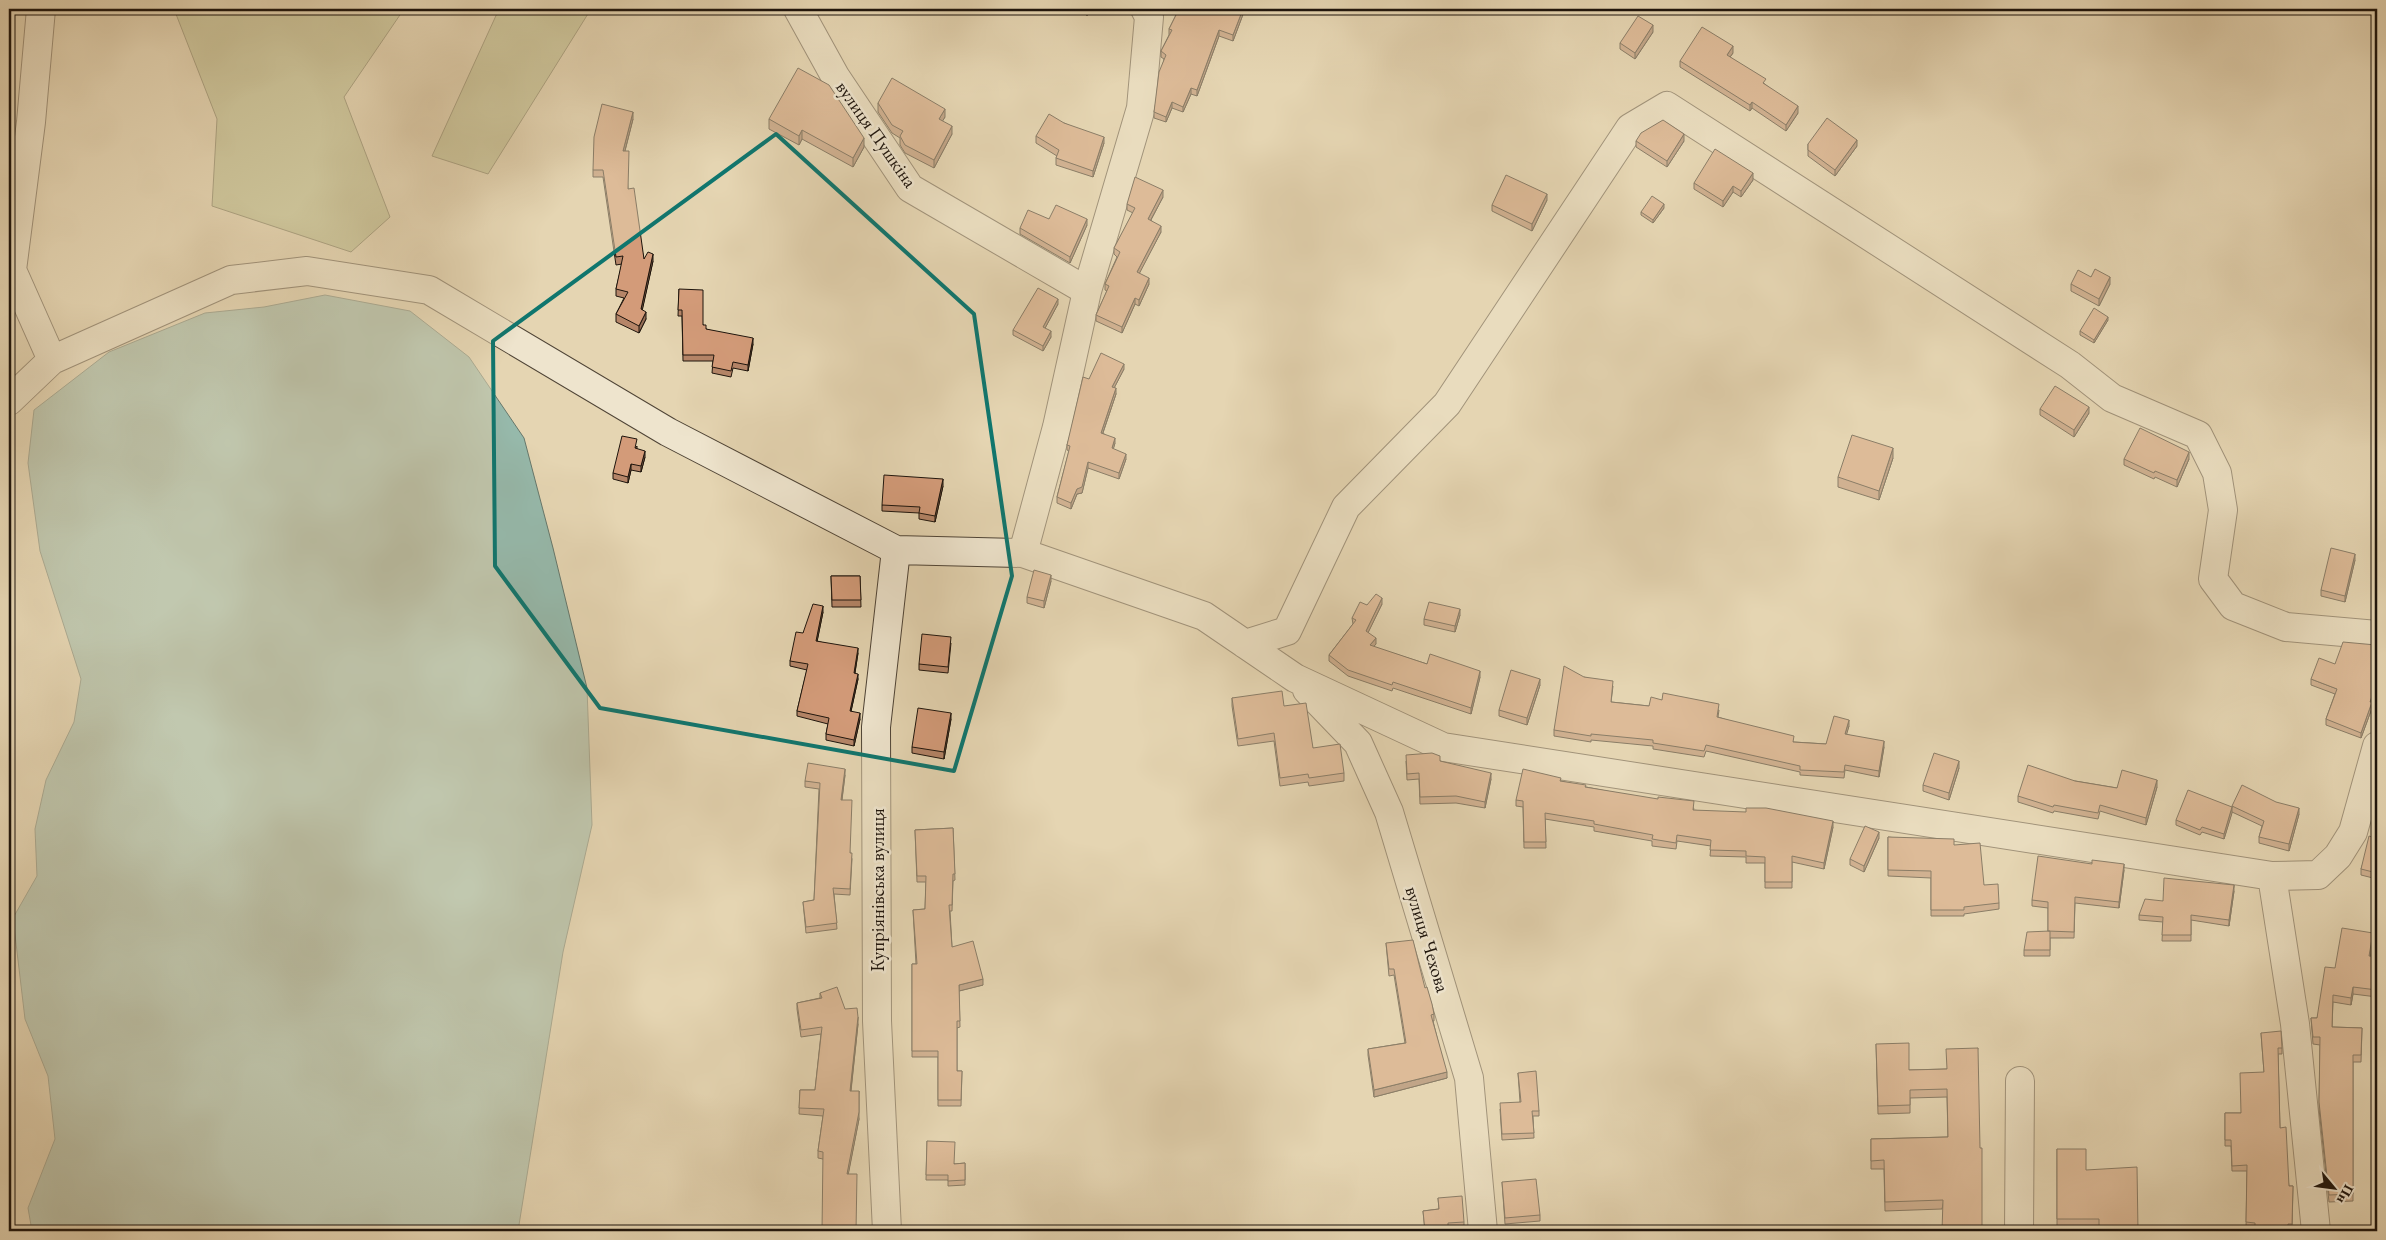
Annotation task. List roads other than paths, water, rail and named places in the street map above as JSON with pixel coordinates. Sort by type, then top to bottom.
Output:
[{"type":"street","points":[[41,9],[31,122],[12,270],[52,360]]},
{"type":"street","name":"вулиця Пушкіна","points":[[798,9],[835,76],[910,188],[1087,291]]},
{"type":"street","points":[[1023,553],[1057,428],[1087,291],[1141,108],[1149,17],[1145,9]]},
{"type":"street","points":[[1245,644],[1287,631],[1346,507],[1447,404],[1630,128],[1667,106],[2070,365],[2112,398],[2198,435],[2217,473],[2223,510],[2213,579],[2233,606],[2286,627],[2377,635]]},
{"type":"street","points":[[9,401],[52,360],[231,280],[307,271],[429,290],[668,432],[896,550],[1023,553],[1204,616],[1295,678],[1444,747],[2272,876],[2318,875],[2338,856],[2353,832],[2377,746]]},
{"type":"street","name":"Купріянівська вулиця","points":[[887,1231],[877,1021],[876,727],[896,550]]},
{"type":"street","name":"вулиця Чехова","points":[[1295,678],[1358,743],[1389,812],[1469,1078],[1483,1231]]},
{"type":"street","points":[[2272,876],[2294,1024],[2316,1231]]},
{"type":"street","points":[[2019,1231],[2020,1080]]}]
